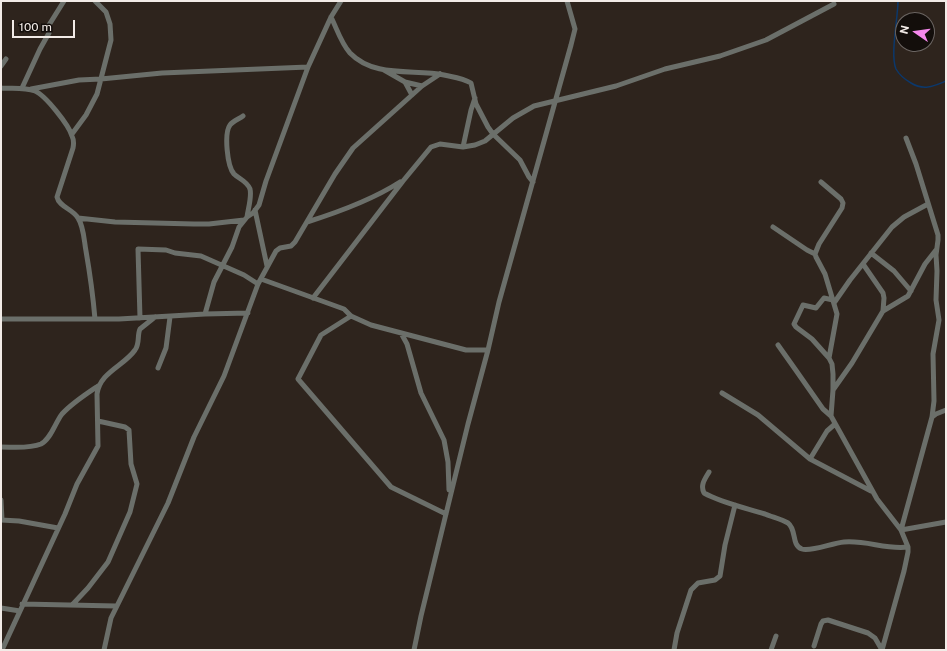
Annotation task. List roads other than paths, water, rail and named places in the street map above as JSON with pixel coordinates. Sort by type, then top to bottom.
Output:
[{"type":"street","points":[[22,88],[49,32],[49,25],[64,1]]},
{"type":"street","points":[[72,134],[86,115],[97,94],[111,40],[110,24],[106,12],[95,1]]},
{"type":"street","points":[[206,314],[214,282],[232,247],[239,227],[259,205],[266,181],[308,67],[336,4],[341,1]]},
{"type":"street","points":[[414,650],[468,424],[501,295],[557,100],[575,29],[567,1]]},
{"type":"street","points":[[313,298],[431,147],[440,144],[463,147],[475,145],[485,141],[513,118],[534,106],[616,86],[665,69],[720,56],[766,40],[834,4]]},
{"type":"street","points":[[331,18],[350,53],[365,64],[383,69],[440,74],[468,81],[472,85],[476,104],[493,134],[520,160],[533,182]]},
{"type":"street","points":[[1,66],[6,59]]},
{"type":"street","points":[[30,89],[79,80],[162,73],[308,67]]},
{"type":"street","points":[[383,69],[405,82],[422,86]]},
{"type":"street","points":[[104,650],[110,622],[116,606],[142,558],[168,503],[194,437],[224,376],[267,266],[277,250],[293,244],[345,157],[353,148],[412,94],[440,74]]},
{"type":"street","points":[[405,82],[412,94]]},
{"type":"street","points":[[1,88],[22,88],[37,92],[45,98],[72,134],[74,141],[73,148],[57,197],[59,202],[78,218],[83,234],[93,296],[95,319]]},
{"type":"street","points":[[463,147],[475,97]]},
{"type":"street","points":[[243,116],[232,122],[229,127],[228,151],[229,166],[250,189],[245,219]]},
{"type":"street","points":[[901,530],[932,417],[934,401],[933,354],[939,320],[936,300],[936,255],[938,235],[916,164],[906,138]]},
{"type":"street","points":[[307,222],[380,194],[403,181]]},
{"type":"street","points":[[821,182],[841,199],[843,203],[842,208],[819,244],[816,254],[816,257],[825,274],[837,318],[829,358]]},
{"type":"street","points":[[833,301],[871,253],[899,221],[913,211],[928,204]]},
{"type":"street","points":[[255,210],[267,266]]},
{"type":"street","points":[[78,218],[115,222],[194,224],[209,224],[245,219]]},
{"type":"street","points":[[773,227],[807,250],[816,254]]},
{"type":"street","points":[[140,318],[138,249],[166,250],[175,253],[201,256],[249,278],[344,309],[351,316],[372,325],[466,350],[488,350]]},
{"type":"street","points":[[883,311],[908,296],[925,264],[937,249]]},
{"type":"street","points":[[871,253],[894,271],[911,291]]},
{"type":"street","points":[[833,390],[883,311],[883,293],[863,264]]},
{"type":"street","points":[[831,416],[833,390],[832,364],[821,347],[794,324],[803,305],[816,308],[824,298],[833,301]]},
{"type":"street","points":[[1,319],[140,318],[248,313]]},
{"type":"street","points":[[351,316],[321,335],[298,379],[381,478],[391,487],[446,514]]},
{"type":"street","points":[[1,447],[30,446],[43,442],[47,439],[65,411],[98,386],[105,376],[136,349],[140,329],[155,317]]},
{"type":"street","points":[[158,368],[166,348],[170,317]]},
{"type":"street","points":[[401,332],[421,393],[444,440],[449,473],[450,498]]},
{"type":"street","points":[[778,345],[823,410],[831,416],[872,492],[901,530],[908,547],[904,571],[882,650],[875,638],[868,633],[828,620],[822,622],[814,646]]},
{"type":"street","points":[[2,650],[82,472],[98,446],[98,386]]},
{"type":"street","points":[[722,393],[758,415],[810,459],[872,492]]},
{"type":"street","points":[[932,417],[946,410]]},
{"type":"street","points":[[73,604],[108,562],[130,512],[137,486],[131,464],[129,430],[124,427],[98,421]]},
{"type":"street","points":[[810,459],[827,430],[835,424]]},
{"type":"street","points":[[709,472],[702,484],[703,492],[707,495],[735,505],[774,517],[788,524],[793,530],[796,544],[803,549],[810,550],[834,543],[854,542],[866,542],[895,548],[908,547]]},
{"type":"street","points":[[1,500],[1,520],[19,521],[58,528]]},
{"type":"street","points":[[674,650],[691,590],[698,583],[715,580],[720,576],[725,545],[735,505]]},
{"type":"street","points":[[901,530],[946,522]]},
{"type":"street","points":[[22,604],[116,606]]},
{"type":"street","points":[[1,608],[20,611]]},
{"type":"street","points":[[771,650],[776,636]]},
{"type":"waterway","points":[[898,1],[894,46],[894,63],[896,69],[904,79],[920,87],[929,87],[946,81]]}]
